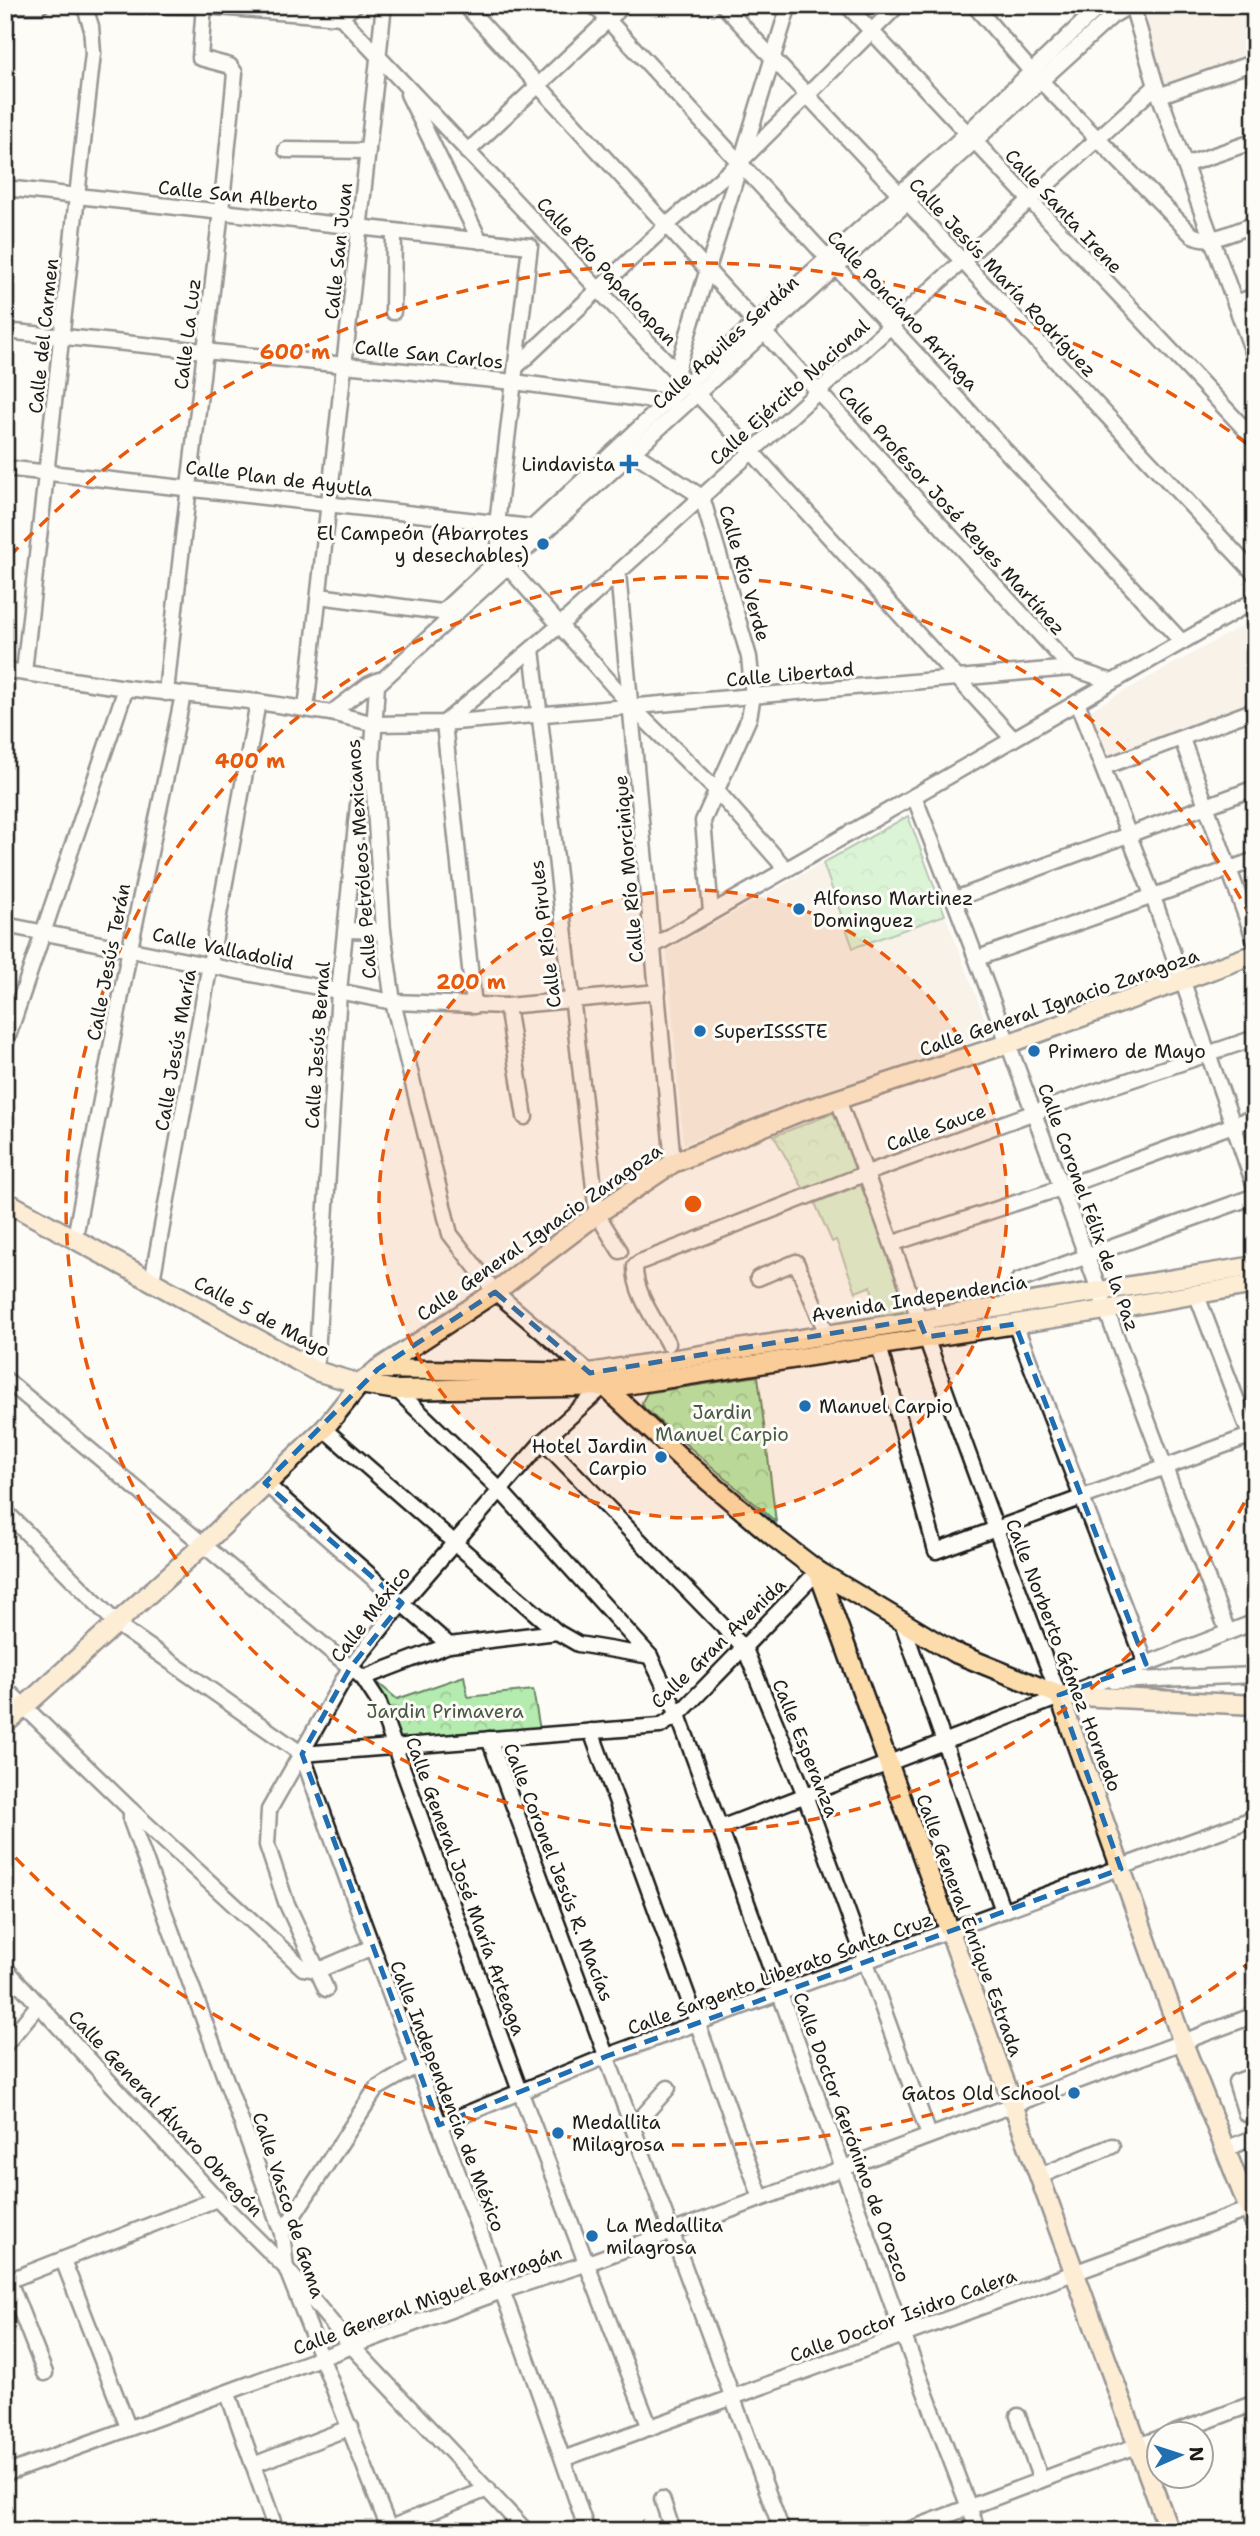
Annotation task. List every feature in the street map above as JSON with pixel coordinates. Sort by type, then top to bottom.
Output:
[{"type":"main road","name":"Calle General Ignacio Zaragoza","points":[[5,1724],[118,1625],[203,1545],[324,1429],[360,1384],[378,1369],[495,1292],[597,1214],[673,1163],[838,1100],[1010,1043],[1255,954]]},
{"type":"main road","name":"Calle 5 de Mayo","points":[[5,1201],[316,1371],[360,1384],[397,1390],[604,1386]]},
{"type":"main road","name":"Avenida Independencia","points":[[590,1373],[1255,1266]]},
{"type":"main road","name":"Avenida Independencia","points":[[604,1386],[879,1346],[1255,1284]]},
{"type":"main road","points":[[378,1369],[590,1373]]},
{"type":"main road","name":"Calle Petróleos Mexicanos","points":[[590,1373],[681,1458],[818,1571],[953,1652],[1059,1695],[1255,1705]]},
{"type":"main road","name":"Calle General Enrique Estrada","points":[[818,1571],[1169,2531]]},
{"type":"main road","name":"Calle Norberto Gómez Hornedo","points":[[1059,1695],[1183,2043],[1253,2214]]},
{"type":"street","points":[[5,5],[41,5]]},
{"type":"street","name":"Calle del Carmen","points":[[24,672],[93,53],[92,26],[84,5]]},
{"type":"street","points":[[110,5],[339,11],[355,5]]},
{"type":"street","name":"Calle San Juan","points":[[306,709],[384,5]]},
{"type":"street","name":"Calle Profesor José Reyes Martínez","points":[[465,5],[1071,668]]},
{"type":"street","name":"Calle Ponciano Arriaga","points":[[594,5],[1182,642]]},
{"type":"street","points":[[467,152],[624,5]]},
{"type":"street","name":"Calle Jesús María Rodríguez","points":[[723,5],[804,95],[1255,574]]},
{"type":"street","points":[[686,384],[709,273],[789,5]]},
{"type":"street","name":"Calle Santa Irene","points":[[847,5],[1027,200],[1255,440]]},
{"type":"street","points":[[515,375],[667,225],[740,162],[804,95],[898,5]]},
{"type":"street","points":[[974,5],[1035,75],[1192,235],[1202,240],[1211,240],[1255,224]]},
{"type":"street","points":[[1132,5],[1158,90],[1255,358]]},
{"type":"street","name":"Calle Aquiles Serdán","points":[[331,713],[374,683],[627,449],[674,403],[686,384],[760,327],[833,263],[970,138],[1105,9],[1132,5]]},
{"type":"street","name":"Calle La Luz","points":[[166,693],[187,486],[222,212],[235,73],[230,66],[200,58],[204,6]]},
{"type":"street","name":"Calle Río Papaloapan","points":[[339,11],[467,152],[752,452],[1013,738]]},
{"type":"street","name":"Calle Ejército Nacional","points":[[444,723],[560,625],[1098,137],[1158,90],[1255,62]]},
{"type":"street","points":[[402,80],[480,241]]},
{"type":"street","points":[[430,138],[444,127]]},
{"type":"street","points":[[1185,164],[1255,141]]},
{"type":"street","points":[[286,150],[368,151]]},
{"type":"street","name":"Calle San Alberto","points":[[5,188],[530,246]]},
{"type":"street","points":[[393,312],[394,231]]},
{"type":"street","points":[[544,233],[530,246],[497,524],[505,563],[632,707],[716,790],[786,869]]},
{"type":"street","points":[[1235,303],[1255,296]]},
{"type":"street","name":"Calle San Carlos","points":[[5,331],[345,365],[515,375],[674,403]]},
{"type":"street","name":"Calle Río Verde","points":[[627,449],[702,497],[749,657],[753,696],[749,718],[702,821],[701,833],[711,912]]},
{"type":"street","name":"Calle Plan de Ayutla","points":[[5,468],[187,486],[540,528]]},
{"type":"street","name":"Calle Río Morcinique","points":[[618,573],[655,945],[673,1163]]},
{"type":"street","points":[[319,596],[444,616]]},
{"type":"street","points":[[655,945],[1255,600]]},
{"type":"street","name":"Calle Río Pirules","points":[[532,649],[597,1214]]},
{"type":"street","name":"Calle Libertad","points":[[258,702],[331,713],[370,723],[444,723],[960,680],[1071,668],[1110,681]]},
{"type":"street","points":[[5,670],[126,688],[258,702]]},
{"type":"street","points":[[370,723],[374,683]]},
{"type":"street","points":[[5,1045],[46,931],[126,688]]},
{"type":"street","name":"Calle Jesús Terán","points":[[75,1237],[130,948],[183,695]]},
{"type":"street","name":"Calle Jesús María","points":[[152,1281],[258,702]]},
{"type":"street","points":[[1077,702],[1153,897],[1255,1187]]},
{"type":"street","points":[[1104,767],[1255,710]]},
{"type":"street","name":"Calle Jesús Bernal","points":[[316,1371],[338,990],[370,723]]},
{"type":"street","name":"Calle Petróleos Mexicanos","points":[[370,723],[383,931],[393,1002],[450,1234],[495,1292],[590,1373]]},
{"type":"street","points":[[444,723],[474,1006]]},
{"type":"street","points":[[1182,739],[1255,941]]},
{"type":"street","points":[[955,899],[1255,788]]},
{"type":"street","name":"Calle Coronel Félix de la Paz","points":[[914,796],[1010,1043],[1105,1310],[1228,1632]]},
{"type":"street","points":[[978,958],[1255,860]]},
{"type":"street","name":"Calle Valladolid","points":[[5,925],[393,1002],[507,1006],[658,992]]},
{"type":"street","points":[[346,930],[383,931]]},
{"type":"street","points":[[507,1006],[525,1117]]},
{"type":"street","name":"Calle Sauce","points":[[668,1344],[645,1301],[635,1266],[867,1173],[1035,1112],[1255,1038]]},
{"type":"street","name":"Calle Norberto Gómez Hornedo","points":[[838,1100],[894,1243],[994,1531],[1059,1695]]},
{"type":"street","points":[[894,1243],[1061,1188],[1255,1117]]},
{"type":"street","points":[[1011,1305],[1013,1288],[1018,1281],[1087,1254],[1255,1196]]},
{"type":"street","points":[[597,1214],[620,1251]]},
{"type":"street","points":[[758,1278],[796,1262],[827,1334]]},
{"type":"street","points":[[879,1346],[936,1551],[1253,1439],[1196,1293]]},
{"type":"street","points":[[1015,1324],[1080,1500],[1146,1664]]},
{"type":"street","name":"Calle General José María Arteaga","points":[[5,1379],[363,1678],[378,1701],[520,2091],[650,2428]]},
{"type":"street","name":"Calle México","points":[[326,1989],[286,1902],[267,1845],[269,1810],[350,1668],[402,1603],[543,1441],[604,1386]]},
{"type":"street","name":"Calle Doctor Gerónimo de Orozco","points":[[397,1390],[500,1490],[650,1656],[678,1716],[720,1828],[903,2334],[978,2531]]},
{"type":"street","points":[[324,1429],[456,1540],[557,1632],[578,1644],[650,1656]]},
{"type":"street","name":"Calle Esperanza","points":[[543,1441],[745,1649],[805,1796],[929,2135]]},
{"type":"street","points":[[265,1483],[449,1645]]},
{"type":"street","points":[[5,1511],[118,1625],[302,1754]]},
{"type":"street","name":"Calle Gran Avenida","points":[[302,1754],[660,1726],[678,1716],[818,1571]]},
{"type":"street","points":[[902,1622],[1003,1911]]},
{"type":"street","points":[[720,1828],[945,1742],[1059,1695],[1255,1622]]},
{"type":"street","points":[[363,1678],[449,1645],[557,1632]]},
{"type":"street","points":[[1102,1681],[1255,1675]]},
{"type":"street","points":[[5,1688],[131,1810],[303,1968],[319,1970],[370,1948]]},
{"type":"street","points":[[591,1731],[761,2198]]},
{"type":"street","name":"Calle Coronel Jesús R. Macías","points":[[489,1739],[782,2531]]},
{"type":"street","name":"Calle Independencia de México","points":[[302,1754],[370,1948],[502,2291],[587,2531]]},
{"type":"street","name":"Calle Vasco de Gama","points":[[131,1810],[131,1821],[282,2233],[286,2268],[351,2427],[387,2530]]},
{"type":"street","name":"Calle Sargento Liberato Santa Cruz","points":[[439,2125],[607,2056],[1255,1818]]},
{"type":"street","name":"Calle General Álvaro Obregón","points":[[5,1968],[217,2199],[286,2268],[353,2346],[526,2531]]},
{"type":"street","points":[[5,2045],[39,2004]]},
{"type":"street","name":"Calle General Miguel Barragán","points":[[5,2474],[502,2291],[588,2263],[1013,2103],[1254,2018]]},
{"type":"street","points":[[282,2233],[376,2088],[416,2066]]},
{"type":"street","points":[[1255,2075],[1236,2082],[1246,2114],[1255,2112]]},
{"type":"street","points":[[633,2127],[668,2088]]},
{"type":"street","points":[[1225,2149],[1255,2137]]},
{"type":"street","points":[[1040,2176],[1112,2146]]},
{"type":"street","points":[[45,2373],[7,2282],[217,2199]]},
{"type":"street","name":"Calle Doctor Isidro Calera","points":[[563,2459],[903,2334],[1253,2214]]},
{"type":"street","points":[[63,2260],[128,2427]]},
{"type":"street","points":[[228,2394],[276,2530]]},
{"type":"street","points":[[1209,2420],[1255,2403]]},
{"type":"street","points":[[1018,2416],[1041,2480]]},
{"type":"street","points":[[253,2465],[351,2427]]},
{"type":"street","points":[[905,2531],[1144,2445]]},
{"type":"street","points":[[387,2530],[488,2489]]},
{"type":"street","points":[[658,2531],[671,2526],[662,2499]]},
{"type":"highlighted area","points":[[495,1292],[590,1373],[919,1319],[926,1337],[1015,1324],[1146,1664],[1059,1695],[1121,1869],[607,2056],[439,2125],[302,1754],[350,1668],[402,1603],[265,1483],[378,1369]]},
{"type":"shaded area","points":[[1151,5],[1255,5],[1255,54],[1165,85],[1141,11]]},
{"type":"shaded area","points":[[1255,619],[1255,702],[1104,757],[1087,712]]},
{"type":"shaded area","points":[[823,863],[853,947],[945,915],[991,1035],[683,1144],[667,950]]},
{"type":"green space","points":[[908,816],[945,915],[853,948],[823,863]]},
{"type":"green space","points":[[834,1113],[857,1169],[804,1190],[774,1136]]},
{"type":"green space","points":[[863,1184],[910,1315],[876,1318],[871,1286],[856,1292],[836,1240],[832,1242],[815,1203]]},
{"type":"green space","name":"Jardin Manuel Carpio","points":[[758,1376],[776,1522],[644,1408],[642,1402],[647,1393]]},
{"type":"green space","name":"Jardin Primavera","points":[[464,1676],[468,1697],[533,1690],[540,1730],[399,1739],[376,1689],[378,1683],[397,1699]]},
{"type":"place","name":"Lindavista","points":[[629,464]]},
{"type":"place","name":"El Campeón (Abarrotes y desechables)","points":[[543,544]]},
{"type":"place","name":"Alfonso Martinez Dominguez","points":[[799,909]]},
{"type":"place","name":"SuperISSSTE","points":[[700,1031]]},
{"type":"place","name":"Primero de Mayo","points":[[1034,1051]]},
{"type":"place","name":"Manuel Carpio","points":[[805,1406]]},
{"type":"place","name":"Hotel Jardin Carpio","points":[[661,1457]]},
{"type":"place","name":"Gatos Old School","points":[[1074,2093]]},
{"type":"place","name":"Medallita Milagrosa","points":[[558,2133]]},
{"type":"place","name":"La Medallita milagrosa","points":[[592,2236]]}]
